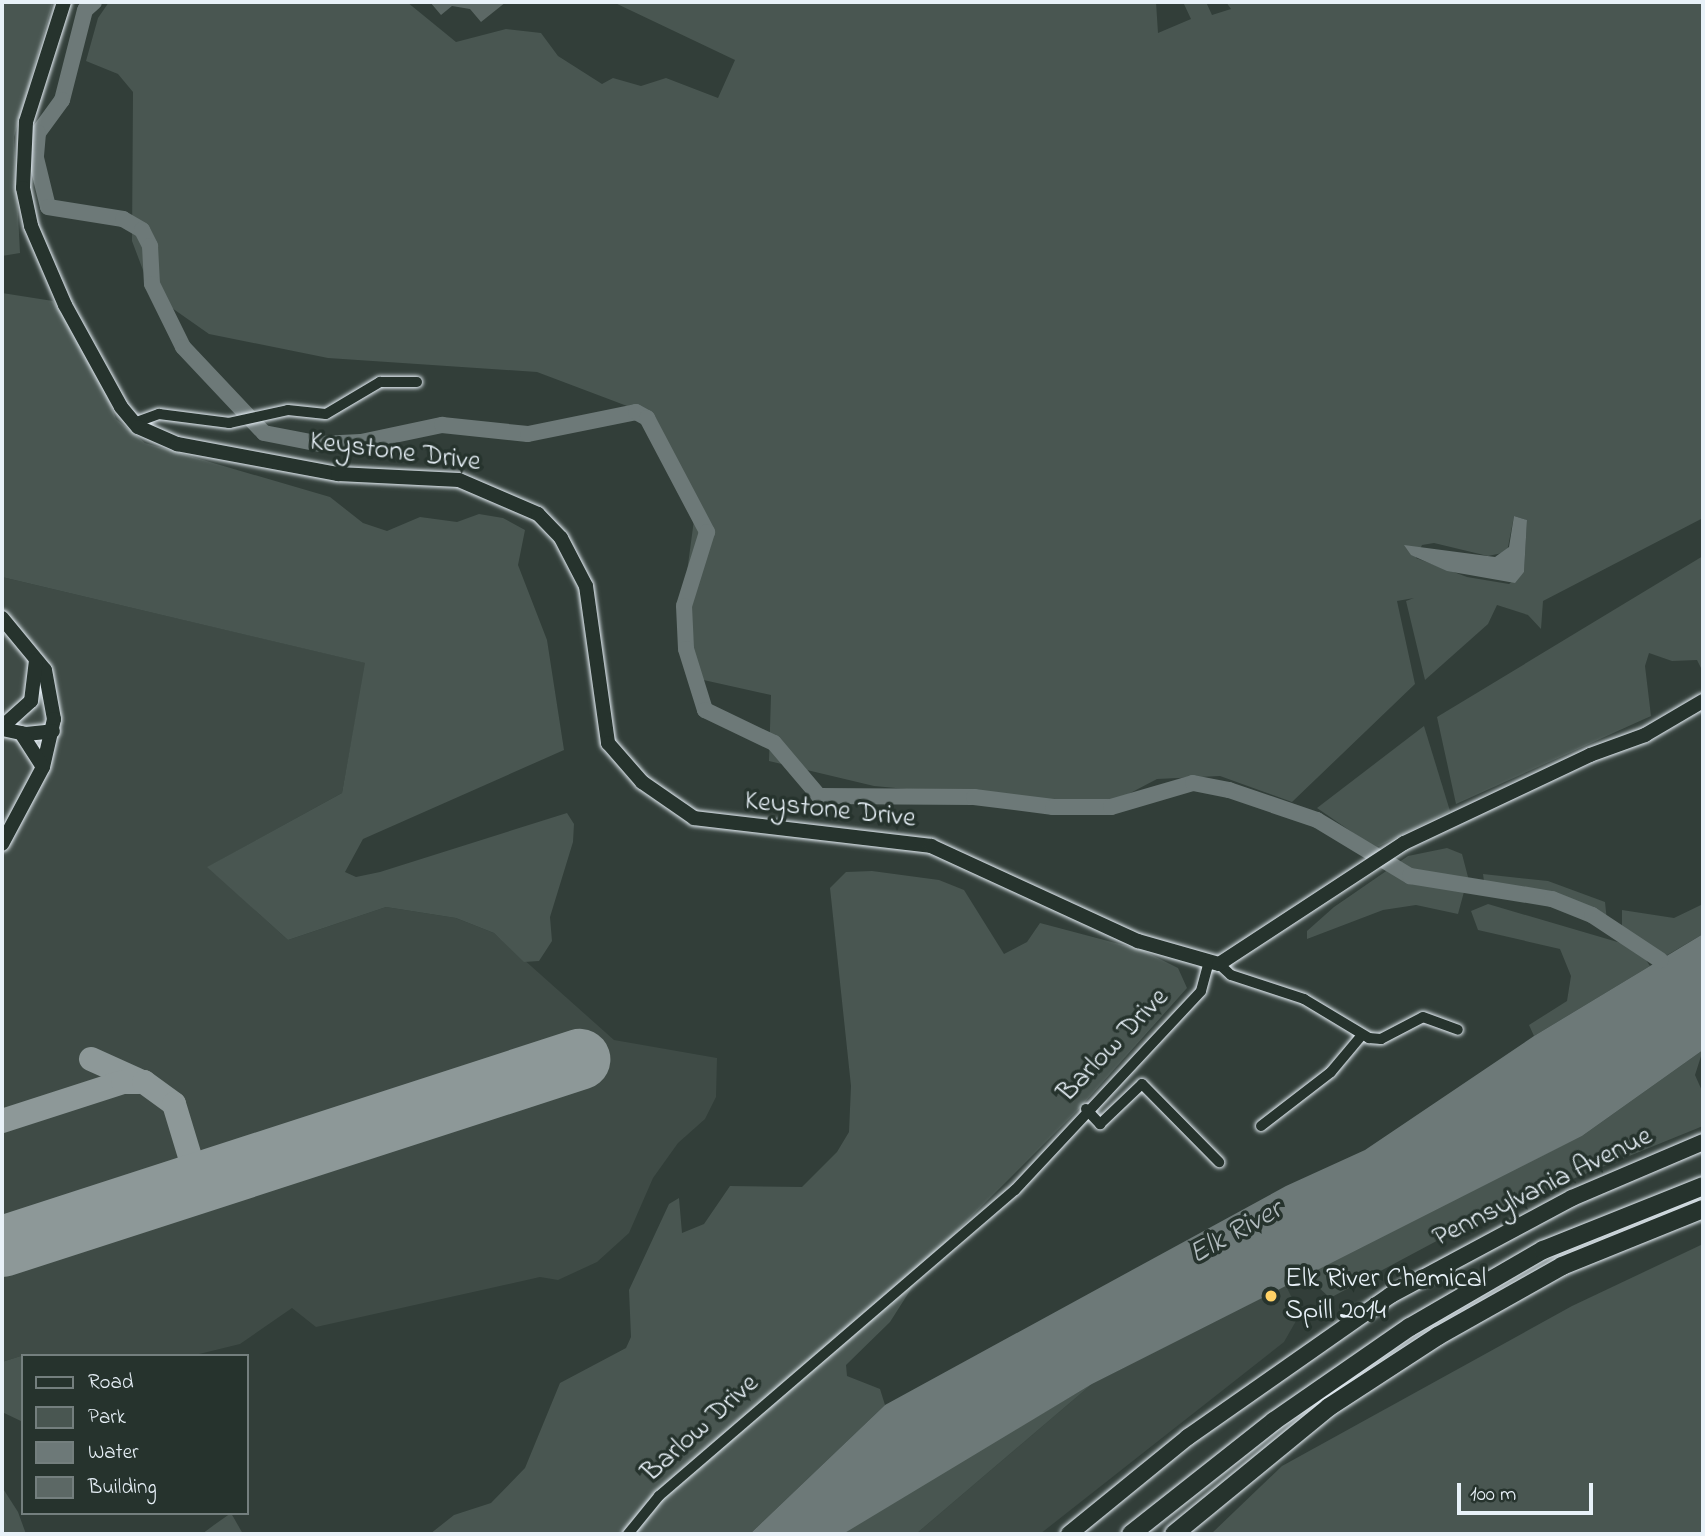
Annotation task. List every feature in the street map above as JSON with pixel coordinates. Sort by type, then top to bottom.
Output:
[{"type":"highway","points":[[1131,1534],[1274,1421],[1410,1326],[1543,1250],[1703,1186]]},
{"type":"highway","points":[[1174,1534],[1329,1407],[1438,1336],[1562,1266],[1703,1209]]},
{"type":"main road","name":"Pennsylvania Avenue","points":[[1069,1534],[1198,1429],[1391,1295],[1539,1214],[1703,1142]]},
{"type":"street","name":"Keystone Drive","points":[[64,2],[26,122],[23,188],[31,226],[65,306],[102,380],[134,423],[177,444],[329,472],[468,482],[525,506],[561,538],[586,586],[608,743],[631,772],[673,807],[728,826],[942,849],[1130,938],[1214,964],[1231,975],[1304,999],[1362,1035]]},
{"type":"street","points":[[134,423],[168,414],[240,422],[288,410],[332,413],[380,382],[417,382]]},
{"type":"street","points":[[2,618],[36,660],[49,681],[53,731],[43,767],[2,844]]},
{"type":"street","points":[[2,727],[31,701],[36,660]]},
{"type":"street","points":[[1214,964],[1396,849],[1578,761],[1645,735],[1703,701]]},
{"type":"street","points":[[2,727],[21,733],[53,731]]},
{"type":"street","points":[[21,733],[43,767]]},
{"type":"street","name":"Barlow Drive","points":[[628,1534],[659,1496],[1015,1190],[1086,1109],[1201,991],[1214,964]]},
{"type":"street","points":[[1261,1126],[1331,1072],[1362,1035],[1381,1039],[1429,1016],[1458,1030]]},
{"type":"street","points":[[1086,1109],[1101,1124],[1142,1084],[1219,1162]]},
{"type":"shaded area","points":[[2,577],[366,663],[342,793],[208,867],[288,940],[386,907],[456,918],[494,933],[614,1040],[717,1058],[716,1097],[705,1119],[678,1143],[653,1178],[629,1233],[597,1262],[558,1280],[540,1277],[316,1327],[292,1308],[240,1344],[199,1354],[21,1354],[2,1362]]},
{"type":"shaded area","points":[[1285,1284],[1300,1314],[1284,1342],[1040,1534],[916,1534],[1092,1384]]},
{"type":"green space","points":[[2,2],[53,2],[14,137],[20,253],[2,256]]},
{"type":"green space","points":[[109,2],[407,2],[456,42],[506,29],[541,33],[558,56],[602,84],[613,78],[641,86],[666,78],[718,98],[735,60],[613,2],[1156,2],[1158,33],[1191,19],[1183,2],[1206,2],[1212,15],[1231,9],[1226,2],[1703,2],[1703,518],[1543,601],[1541,629],[1528,615],[1497,605],[1488,624],[1425,680],[1406,601],[1414,598],[1397,601],[1415,684],[1292,802],[1220,776],[1157,779],[1117,800],[1068,804],[874,786],[769,761],[771,695],[699,679],[680,624],[696,505],[678,464],[643,412],[537,372],[328,358],[209,334],[152,294],[132,241],[133,92],[118,74],[86,61],[98,18]],"holes":[[[1514,516],[1527,520],[1524,572],[1509,584],[1467,577],[1416,558],[1422,545],[1434,543],[1488,556],[1507,552]]]},
{"type":"green space","points":[[2,293],[53,301],[96,367],[116,419],[145,443],[330,497],[363,523],[387,531],[420,517],[457,522],[479,514],[503,518],[525,530],[518,565],[547,640],[564,750],[363,839],[345,872],[356,877],[380,872],[567,813],[574,824],[573,842],[550,917],[552,941],[539,961],[524,962],[494,933],[456,918],[386,907],[288,940],[207,867],[342,793],[365,663],[2,577]]},
{"type":"green space","points":[[1703,556],[1703,672],[1697,660],[1672,661],[1649,653],[1645,666],[1651,716],[1456,804],[1437,717]]},
{"type":"green space","points":[[1424,726],[1450,811],[1375,848],[1317,808]]},
{"type":"green space","points":[[1447,848],[1462,854],[1468,877],[1458,914],[1416,905],[1383,910],[1307,939],[1307,931],[1334,907],[1408,856]]},
{"type":"green space","points":[[872,871],[939,880],[964,890],[1004,954],[1027,942],[1040,923],[1142,950],[1178,968],[1187,988],[1077,1111],[932,1256],[890,1322],[846,1365],[847,1376],[880,1389],[885,1405],[750,1534],[430,1534],[454,1515],[491,1503],[525,1468],[560,1383],[626,1348],[631,1337],[629,1290],[669,1204],[679,1198],[682,1233],[704,1224],[730,1186],[802,1187],[837,1152],[849,1132],[851,1086],[830,888],[846,872]]},
{"type":"green space","points":[[1483,874],[1548,881],[1605,902],[1607,921],[1565,899],[1485,889]]},
{"type":"green space","points":[[1488,904],[1638,948],[1650,966],[1534,1036],[1529,1025],[1567,1001],[1571,976],[1560,949],[1478,930],[1471,911]]},
{"type":"green space","points":[[1703,904],[1703,934],[1664,957],[1622,929],[1622,910],[1674,918]]},
{"type":"green space","points":[[1703,1050],[1695,1075],[1703,1093],[1703,1126],[1489,1213],[1330,1298],[1315,1284],[1318,1266],[1582,1136]]},
{"type":"green space","points":[[1703,1244],[1703,1534],[1211,1534],[1282,1466],[1572,1306]]},
{"type":"green space","points":[[21,1356],[21,1421],[2,1412],[2,1362]]},
{"type":"green space","points":[[1092,1384],[916,1534],[843,1534],[854,1525]]},
{"type":"green space","points":[[2,1487],[18,1512],[26,1534],[2,1534]]},
{"type":"green space","points":[[232,1515],[243,1534],[202,1534]]},
{"type":"water","points":[[1514,516],[1527,520],[1524,572],[1515,583],[1447,571],[1411,555],[1404,545],[1495,557],[1509,547]]},
{"type":"water","name":"Elk River","points":[[1703,934],[1703,1050],[1582,1136],[1092,1384],[843,1534],[750,1534],[885,1405],[1286,1186],[1365,1150],[1534,1036]]},
{"type":"building","points":[[430,2],[506,2],[481,22],[470,9],[452,6],[441,15]]},
{"type":"waterway","points":[[94,2],[85,10],[62,100],[38,133],[36,158],[48,207],[123,219],[142,230],[150,246],[152,284],[183,347],[264,433],[320,444],[361,442],[442,425],[528,434],[636,412],[647,418],[707,532],[684,606],[686,649],[705,710],[774,743],[819,796],[974,797],[1053,807],[1111,807],[1193,783],[1229,790],[1317,820],[1410,876],[1552,899],[1592,915],[1660,960]]},
{"type":"taxiway","points":[[91,1059],[140,1081]]},
{"type":"taxiway","points":[[2,1121],[123,1082],[144,1082],[174,1104],[198,1183]]},
{"type":"runway","points":[[2,1246],[579,1059]]},
{"type":"place","name":"Elk River Chemical Spill 2014","points":[[1271,1296]]}]
